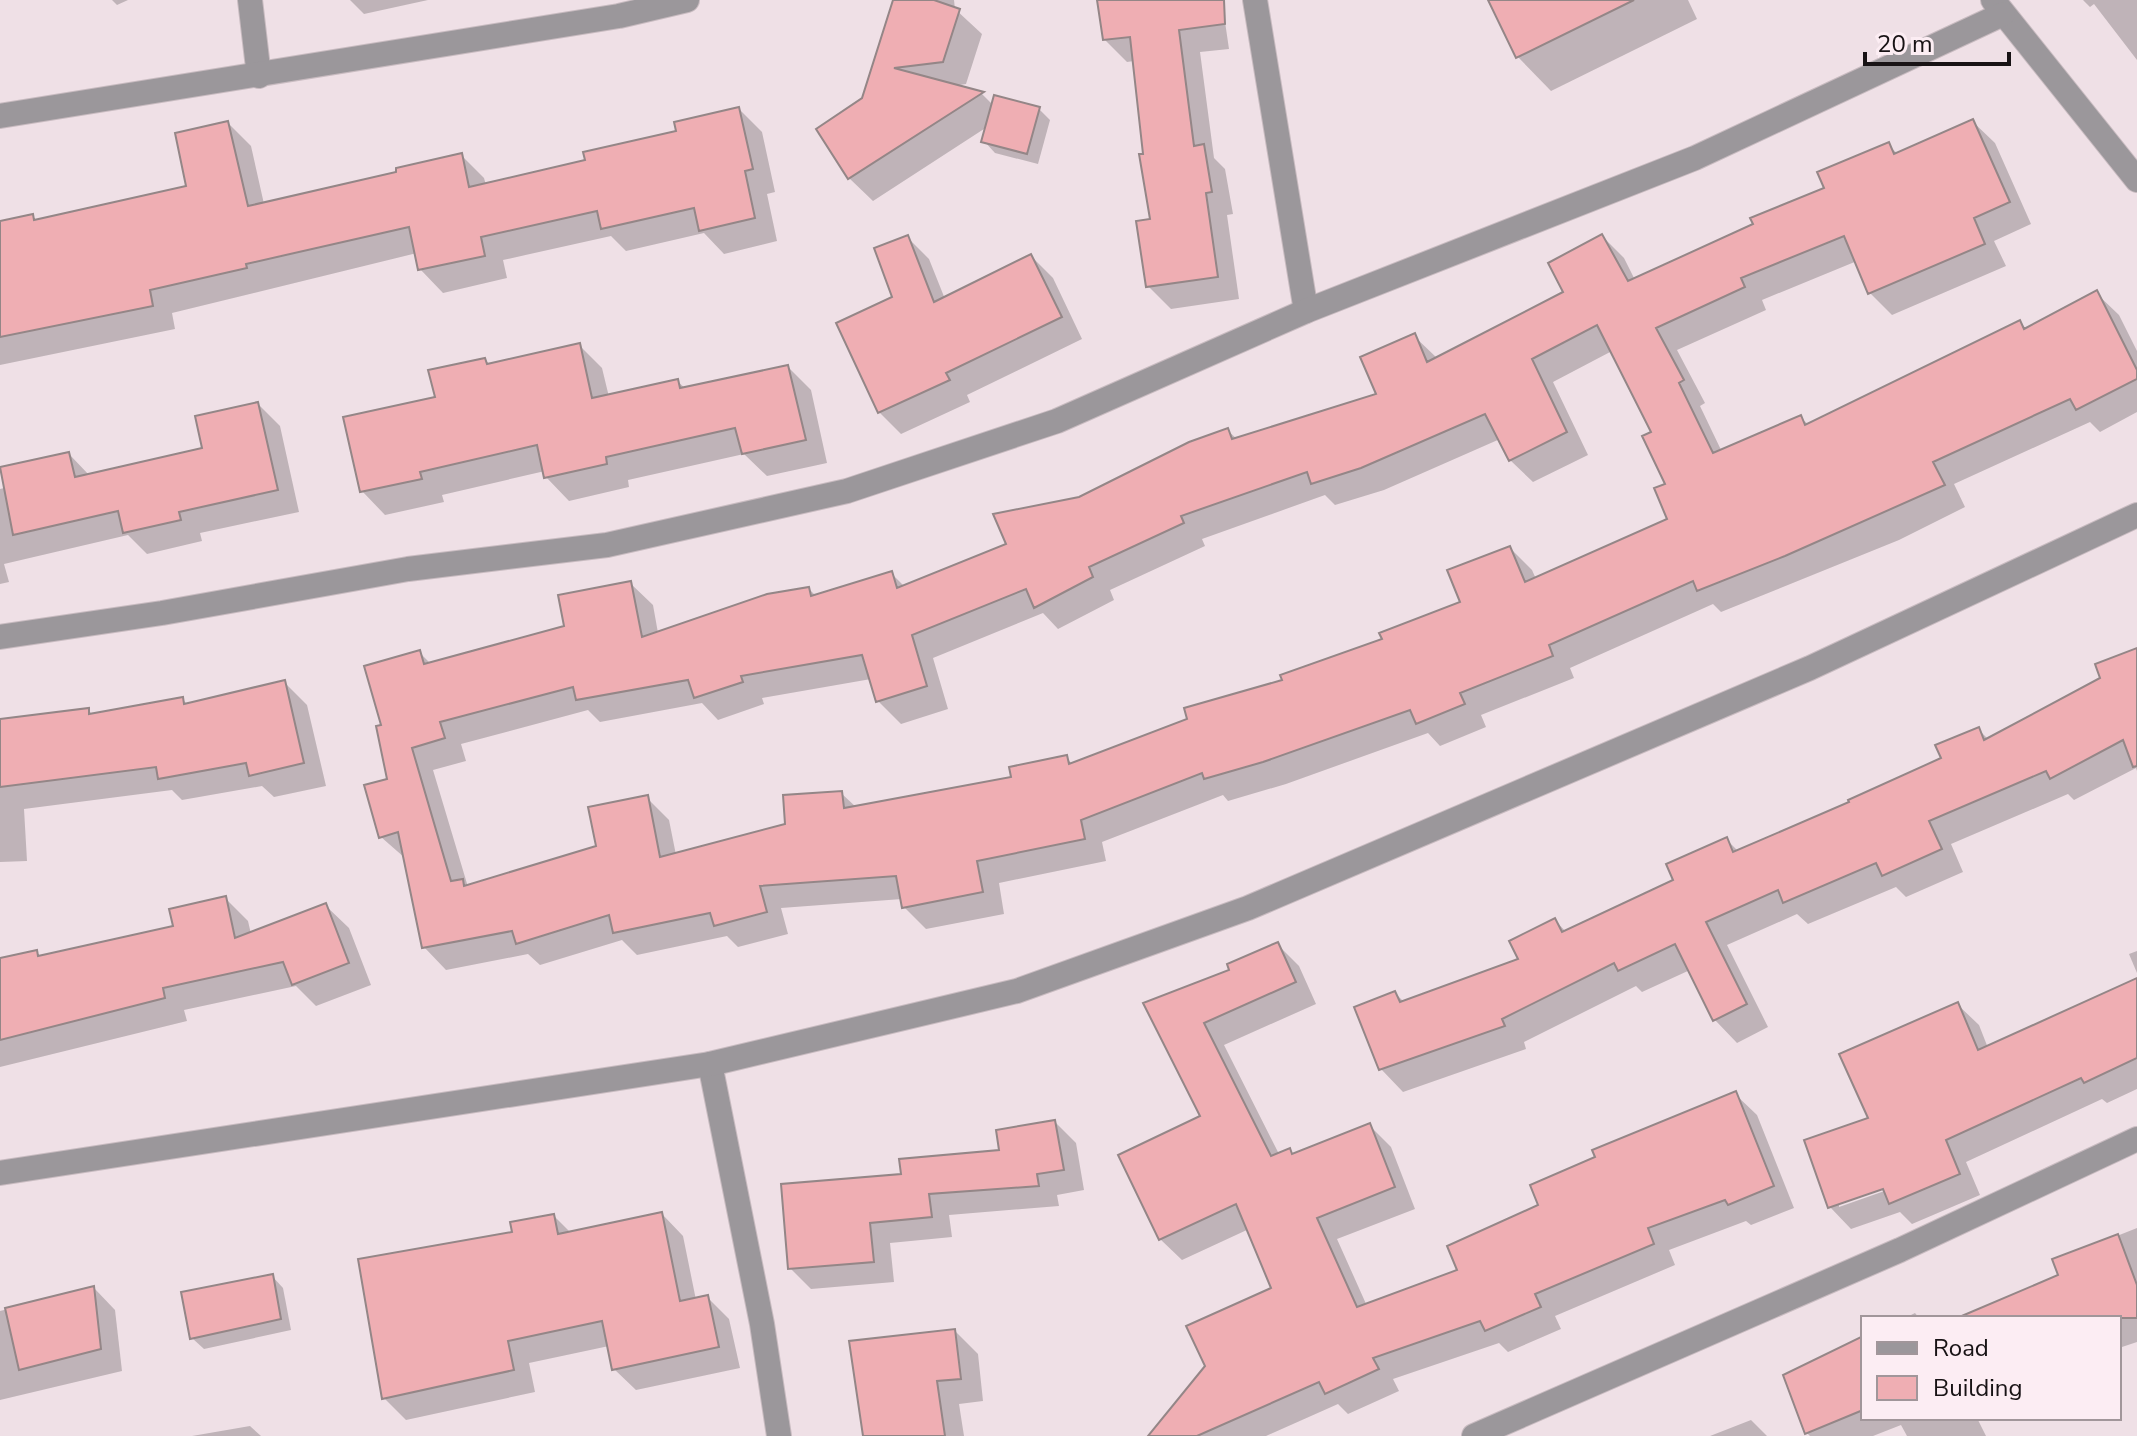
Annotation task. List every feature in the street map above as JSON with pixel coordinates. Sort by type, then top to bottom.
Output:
[{"type":"street","points":[[250,0],[259,76]]},
{"type":"street","points":[[0,116],[619,16],[687,0]]},
{"type":"street","points":[[1255,0],[1306,311]]},
{"type":"street","points":[[0,637],[162,613],[408,569],[607,545],[847,491],[1057,421],[1306,311],[1695,158],[1998,7],[2137,180]]},
{"type":"street","points":[[0,1173],[710,1064],[1017,991],[1248,908],[1810,668],[2137,515]]},
{"type":"street","points":[[710,1064],[762,1324],[779,1436]]},
{"type":"street","points":[[1474,1436],[1900,1250],[2137,1139]]},
{"type":"building","points":[[893,0],[934,0],[960,9],[943,62],[894,68],[984,92],[848,179],[816,129],[862,98]]},
{"type":"building","points":[[1097,0],[1224,0],[1225,24],[1179,30],[1194,146],[1204,144],[1212,192],[1206,193],[1218,277],[1146,287],[1136,221],[1150,219],[1139,154],[1143,154],[1130,37],[1103,40]]},
{"type":"building","points":[[1488,0],[1634,0],[1516,58]]},
{"type":"building","points":[[994,95],[1040,107],[1027,154],[981,142]]},
{"type":"building","points":[[739,107],[753,169],[745,171],[755,218],[699,231],[694,208],[601,229],[597,211],[481,237],[485,256],[418,270],[409,227],[246,264],[247,268],[150,290],[153,306],[0,337],[0,221],[33,214],[34,220],[186,186],[175,133],[228,121],[248,206],[396,172],[396,168],[462,153],[469,187],[585,160],[583,152],[676,131],[674,122]]},
{"type":"building","points":[[1973,119],[2010,202],[1974,218],[1985,244],[1868,294],[1844,236],[1741,278],[1745,287],[1656,328],[1684,380],[1679,383],[1713,453],[1801,415],[1805,425],[2020,320],[2024,329],[2097,290],[2137,370],[2137,379],[2076,410],[2070,399],[1933,462],[1945,485],[1785,556],[1697,591],[1693,581],[1549,645],[1553,656],[1460,693],[1465,704],[1416,724],[1410,710],[1263,762],[1204,779],[1202,773],[1081,820],[1085,839],[977,861],[983,892],[902,908],[896,876],[760,886],[767,912],[714,926],[710,913],[613,933],[609,915],[516,944],[512,931],[422,948],[398,832],[379,838],[364,785],[387,779],[376,726],[381,725],[364,666],[420,650],[424,664],[564,626],[558,595],[631,581],[642,637],[767,594],[809,587],[811,596],[892,571],[897,588],[1006,544],[993,514],[1079,497],[1189,442],[1228,428],[1232,439],[1376,394],[1360,357],[1415,333],[1427,362],[1563,292],[1548,263],[1602,234],[1628,281],[1753,224],[1750,218],[1824,188],[1817,172],[1889,142],[1894,154]],"holes":[[[1597,325],[1651,432],[1642,436],[1665,484],[1654,488],[1667,519],[1525,582],[1510,546],[1447,570],[1460,602],[1379,633],[1382,639],[1280,675],[1282,680],[1184,708],[1187,719],[1069,764],[1067,755],[1009,767],[1011,777],[844,808],[842,791],[783,795],[785,824],[660,857],[648,795],[588,807],[596,846],[464,886],[463,879],[451,881],[412,748],[445,738],[440,722],[573,687],[576,700],[688,680],[694,698],[743,682],[741,676],[862,655],[876,702],[927,686],[912,635],[1026,589],[1034,608],[1093,577],[1089,567],[1184,523],[1181,516],[1307,472],[1311,484],[1361,468],[1485,414],[1509,461],[1567,432],[1532,359]]]},
{"type":"building","points":[[908,235],[934,302],[1031,254],[1062,317],[946,373],[950,380],[878,413],[836,323],[892,297],[874,248]]},
{"type":"building","points":[[580,343],[592,398],[678,379],[680,388],[788,365],[806,440],[742,454],[735,428],[606,457],[607,464],[544,478],[537,445],[420,472],[422,479],[360,492],[343,417],[435,397],[428,370],[485,358],[487,364]]},
{"type":"building","points":[[258,402],[278,490],[179,512],[181,520],[123,533],[118,511],[13,535],[0,467],[69,452],[75,477],[202,448],[195,416]]},
{"type":"building","points":[[2137,648],[2137,766],[2133,767],[2123,740],[2050,779],[2046,771],[1929,821],[1942,849],[1882,876],[1876,863],[1783,903],[1778,890],[1706,922],[1747,1004],[1713,1021],[1675,944],[1618,971],[1614,963],[1502,1019],[1505,1026],[1379,1070],[1354,1007],[1395,991],[1400,1002],[1518,959],[1509,941],[1555,918],[1562,932],[1673,880],[1666,864],[1727,837],[1733,852],[1849,802],[1941,758],[1935,745],[1979,727],[1984,740],[2100,678],[2095,664]]},
{"type":"building","points":[[285,680],[304,763],[249,776],[246,763],[158,779],[156,767],[0,787],[0,719],[89,708],[89,714],[183,697],[184,704]]},
{"type":"building","points":[[226,896],[235,938],[326,903],[349,963],[292,985],[283,962],[163,988],[165,998],[0,1040],[0,958],[37,950],[38,956],[173,926],[169,909]]},
{"type":"building","points":[[1278,942],[1296,982],[1204,1023],[1271,1156],[1290,1148],[1292,1154],[1370,1123],[1395,1187],[1317,1218],[1357,1307],[1457,1270],[1447,1246],[1538,1205],[1530,1185],[1595,1157],[1592,1150],[1736,1091],[1774,1186],[1728,1205],[1725,1200],[1648,1228],[1654,1244],[1535,1294],[1541,1307],[1485,1331],[1480,1321],[1373,1358],[1379,1369],[1325,1394],[1319,1382],[1197,1436],[1148,1436],[1205,1366],[1186,1326],[1271,1288],[1236,1204],[1159,1240],[1118,1155],[1200,1116],[1143,1003],[1229,970],[1227,964]]},
{"type":"building","points":[[2137,978],[2137,1058],[2084,1083],[2081,1078],[1946,1140],[1960,1174],[1889,1204],[1883,1189],[1828,1208],[1804,1140],[1868,1118],[1839,1054],[1958,1002],[1978,1050]]},
{"type":"building","points":[[1055,1120],[1064,1170],[1037,1174],[1039,1186],[929,1194],[932,1217],[870,1223],[874,1262],[788,1269],[781,1184],[901,1174],[899,1159],[999,1150],[996,1130]]},
{"type":"building","points":[[662,1212],[680,1301],[708,1295],[719,1347],[612,1370],[602,1321],[508,1341],[514,1370],[382,1399],[358,1259],[512,1232],[510,1222],[554,1214],[558,1234]]},
{"type":"building","points":[[2118,1234],[2137,1285],[2137,1318],[1962,1316],[2058,1275],[2052,1259]]},
{"type":"building","points":[[273,1274],[281,1319],[190,1339],[181,1292]]},
{"type":"building","points":[[94,1286],[101,1349],[19,1370],[5,1308]]},
{"type":"building","points":[[955,1329],[961,1379],[937,1381],[945,1436],[863,1436],[849,1341]]},
{"type":"building","points":[[1861,1337],[1861,1411],[1805,1434],[1783,1375]]}]
